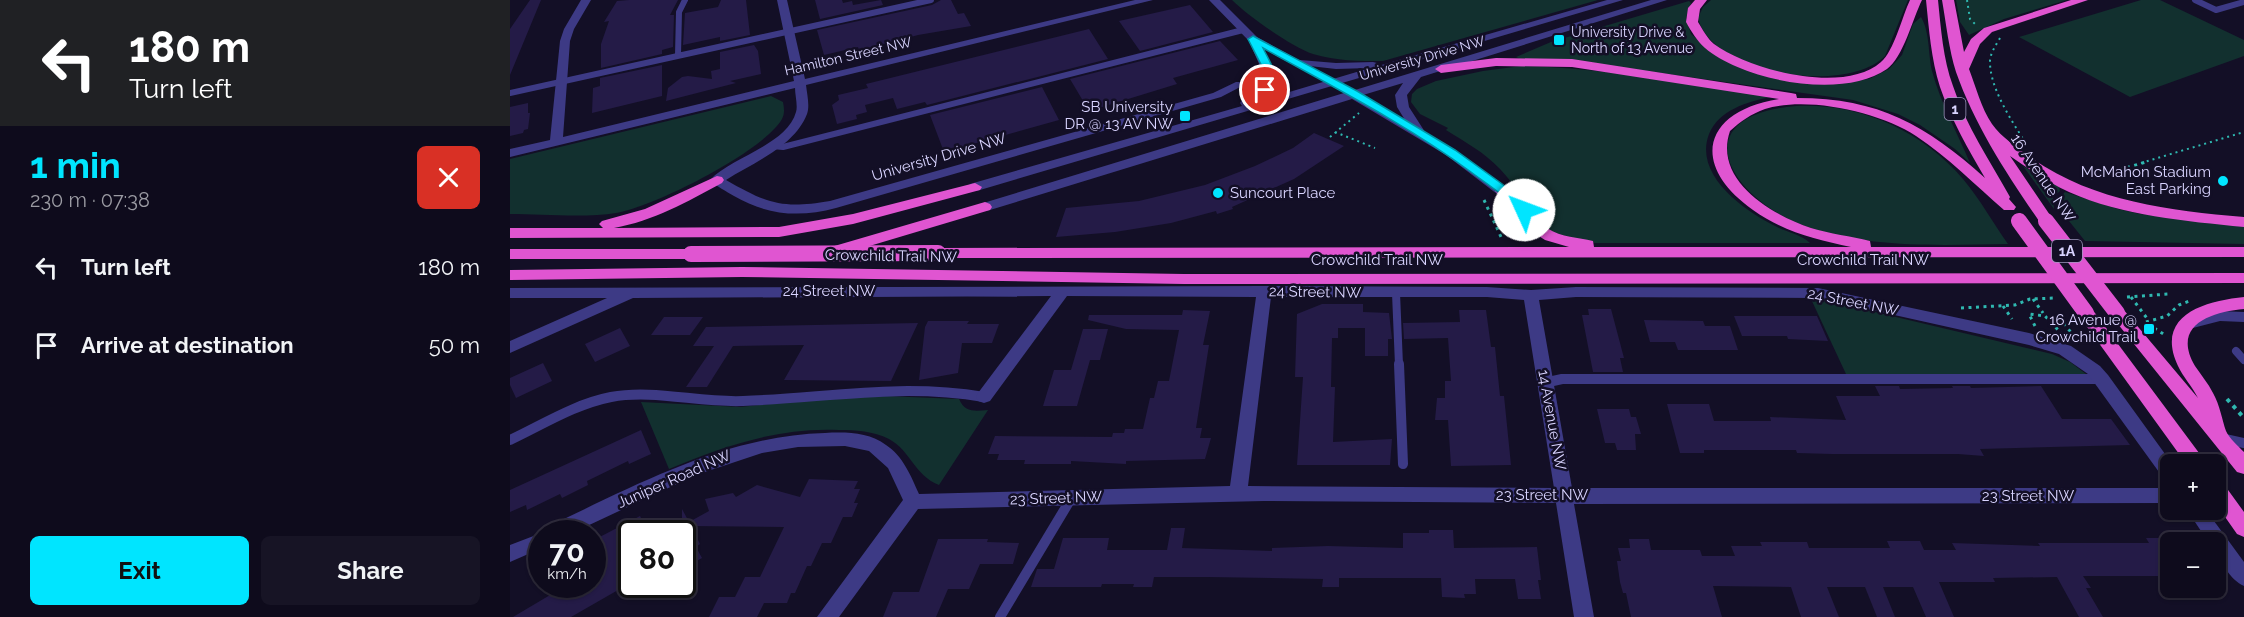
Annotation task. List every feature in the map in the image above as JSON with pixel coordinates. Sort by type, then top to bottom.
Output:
[{"type":"highway","points":[[1701,0],[1694,8],[1692,22],[1709,46],[1752,69],[1792,78],[1822,80],[1855,77],[1884,66],[1892,57],[1916,0]]},
{"type":"highway","name":"1","points":[[1932,0],[1938,52],[1950,98],[1968,136],[2009,207],[2190,454]]},
{"type":"highway","name":"16 Avenue NW","points":[[1948,0],[1962,71],[1986,126],[2016,177],[2046,221],[2117,313],[2244,466]]},
{"type":"highway","points":[[1962,71],[1975,42],[1988,30],[2082,0]]},
{"type":"highway","points":[[1441,69],[1496,62],[1572,63],[1860,108],[1908,126],[1928,138],[2009,207]]},
{"type":"highway","points":[[1819,101],[1771,105],[1742,114],[1724,129],[1720,145],[1721,166],[1732,183],[1761,208],[1797,228],[1889,251]]},
{"type":"highway","points":[[1986,126],[2004,146],[2030,165],[2052,179],[2096,199],[2125,207],[2179,216],[2244,222]]},
{"type":"highway","points":[[510,227],[624,222],[651,212],[717,180]]},
{"type":"highway","points":[[510,233],[779,232],[819,227],[898,210],[975,187]]},
{"type":"highway","points":[[1502,190],[1515,200],[1539,230],[1552,237],[1566,242],[1639,253]]},
{"type":"highway","points":[[741,272],[782,265],[878,240],[985,207]]},
{"type":"highway","name":"Crowchild Trail NW","points":[[510,254],[2244,252]]},
{"type":"highway","name":"Crowchild Trail NW","points":[[510,275],[741,272],[1184,279],[2244,278]]},
{"type":"highway","points":[[2221,438],[2204,392],[2185,363],[2178,339],[2182,326],[2199,313],[2213,308],[2244,303]]},
{"type":"highway","points":[[2226,503],[2244,528]]},
{"type":"street","points":[[556,142],[565,41],[569,29],[586,0]]},
{"type":"street","points":[[717,180],[772,146],[792,129],[802,112],[800,83],[782,0]]},
{"type":"street","name":"Hamilton Street NW","points":[[510,153],[1148,0]]},
{"type":"street","points":[[1214,0],[1253,39],[1333,82],[1450,152],[1502,190]]},
{"type":"street","name":"University Drive NW","points":[[975,187],[1618,0]]},
{"type":"street","name":"University Drive NW","points":[[985,207],[1662,0]]},
{"type":"street","points":[[1232,113],[1270,84],[1272,76],[1253,39]]},
{"type":"street","points":[[1292,61],[1362,66],[1406,62]]},
{"type":"street","points":[[1418,75],[1409,82],[1401,94],[1403,107],[1420,134]]},
{"type":"street","name":"University Drive NW","points":[[717,180],[758,204],[776,211],[805,210],[831,205],[1217,95],[1240,84]]},
{"type":"street","points":[[1239,493],[1264,291]]},
{"type":"street","name":"24 Street NW","points":[[510,293],[1264,291],[1487,292],[1531,295],[1576,291],[1818,293],[2051,345],[2079,359],[2102,379]]},
{"type":"street","points":[[510,347],[633,292]]},
{"type":"street","points":[[984,397],[1062,292]]},
{"type":"street","name":"14 Avenue NW","points":[[1531,295],[1584,617]]},
{"type":"street","points":[[2182,326],[2220,316],[2244,317]]},
{"type":"street","points":[[2102,379],[2160,460]]},
{"type":"street","name":"Juniper Road NW","points":[[583,520],[731,453],[792,440],[861,440],[876,447],[896,465],[913,501]]},
{"type":"street","name":"23 Street NW","points":[[913,501],[952,502],[1239,493],[1565,496],[2160,496]]},
{"type":"street","points":[[827,617],[913,501]]},
{"type":"street","points":[[2203,520],[2244,577]]},
{"type":"street","points":[[510,554],[528,546]]},
{"type":"lane","points":[[678,55],[679,12],[685,0]]},
{"type":"lane","points":[[892,0],[895,8]]},
{"type":"lane","points":[[510,93],[931,0]]},
{"type":"lane","points":[[2195,0],[2216,10],[2244,2]]},
{"type":"lane","points":[[772,146],[783,147],[1243,30]]},
{"type":"lane","points":[[1396,293],[1403,464]]},
{"type":"lane","points":[[2236,351],[2244,360]]},
{"type":"lane","points":[[1544,383],[1562,379],[2102,379]]},
{"type":"lane","points":[[510,440],[562,415],[609,397],[635,395],[741,401],[864,390],[962,392],[984,397]]},
{"type":"lane","points":[[2221,438],[2244,443]]},
{"type":"lane","points":[[1000,617],[1072,497]]},
{"type":"path","points":[[1967,0],[1972,22],[1996,34],[2000,39],[1990,59],[1996,84],[2015,125],[2028,145]]},
{"type":"path","points":[[1330,137],[1363,110]]},
{"type":"path","points":[[1335,132],[1375,148]]},
{"type":"path","points":[[2082,181],[2244,132]]},
{"type":"path","points":[[1484,200],[1502,240]]},
{"type":"path","points":[[2176,292],[2153,297],[2131,297],[2149,321],[2167,316],[2179,305],[2196,299]]},
{"type":"path","points":[[1956,308],[2003,306],[2034,299],[2044,314]]},
{"type":"path","points":[[2003,306],[2017,326]]},
{"type":"path","points":[[2033,329],[2036,328],[2029,314],[2044,314],[2049,316],[2067,341]]},
{"type":"green space","points":[[1232,0],[1598,0],[1383,61],[1356,61],[1322,56],[1304,50],[1271,30]]},
{"type":"green space","points":[[1711,0],[1908,0],[1885,56],[1867,68],[1842,75],[1813,76],[1782,73],[1753,65],[1728,53],[1708,38],[1698,18],[1703,7]]},
{"type":"green space","points":[[1956,0],[2067,0],[2004,19],[1969,35],[1960,22]]},
{"type":"green space","points":[[2141,0],[2160,0],[2244,40],[2244,56],[2130,97],[2019,37]]},
{"type":"green space","points":[[1689,1],[1691,3],[1686,18],[1691,34],[1716,55],[1827,84],[1869,79],[1889,69],[1902,55],[1913,24],[1921,17],[1926,29],[1936,83],[1970,163],[1955,149],[1920,125],[1898,114],[1853,100],[1597,64],[1516,57],[1551,42]]},
{"type":"green space","points":[[1521,66],[1615,73],[1770,97],[1735,108],[1720,119],[1709,134],[1706,149],[1709,164],[1715,178],[1738,202],[1765,220],[1810,243],[1594,243],[1558,234],[1546,227],[1494,163],[1446,130],[1448,128],[1420,114],[1411,102],[1412,94],[1417,89],[1436,81]]},
{"type":"green space","points":[[771,96],[783,102],[784,115],[771,132],[731,162],[680,189],[633,209],[616,213],[577,216],[510,214],[510,159]]},
{"type":"green space","points":[[1796,106],[1844,109],[1867,115],[1889,123],[1929,147],[1963,179],[2008,244],[1931,245],[1855,239],[1805,226],[1778,213],[1755,197],[1738,178],[1729,159],[1728,141],[1738,125],[1760,113]]},
{"type":"green space","points":[[2023,166],[2059,187],[2060,191],[2053,197],[2054,209]]},
{"type":"green space","points":[[2065,192],[2140,214],[2244,225],[2244,244],[2085,241],[2057,206],[2058,199]]},
{"type":"green space","points":[[1811,299],[1820,299],[2052,354],[2070,362],[2086,374],[1846,374]]},
{"type":"green space","points":[[861,395],[959,399],[967,409],[988,410],[939,485],[924,475],[903,450],[889,439],[852,430],[817,430],[773,435],[731,446],[669,469],[641,402],[740,407]]},
{"type":"building","points":[[530,0],[541,0],[510,75],[510,29]]},
{"type":"building","points":[[678,0],[670,15],[674,15],[673,47],[662,50],[662,54],[601,68],[601,44],[609,21],[604,22],[617,1]]},
{"type":"building","points":[[721,0],[746,0],[750,35],[720,41],[720,37],[683,45],[685,13],[718,7]]},
{"type":"building","points":[[815,0],[842,0],[843,3],[852,1],[853,5],[881,0],[883,5],[820,19]]},
{"type":"building","points":[[941,0],[951,0],[958,14],[964,13],[971,26],[918,35],[859,51],[858,47],[824,55],[817,30],[932,5]]},
{"type":"building","points":[[1190,5],[1213,32],[1140,51],[1119,21]]},
{"type":"building","points":[[1089,29],[1108,59],[927,105],[925,102],[897,109],[893,98],[865,105],[867,112],[856,115],[857,119],[837,124],[832,105],[839,100],[838,95],[868,88],[866,84]]},
{"type":"building","points":[[1220,41],[1238,60],[1173,78],[1177,84],[1089,111],[1070,79]]},
{"type":"building","points":[[754,45],[758,51],[761,74],[730,81],[736,83],[666,101],[668,88],[682,77],[712,79],[711,71],[720,69],[720,52]]},
{"type":"building","points":[[662,65],[662,96],[592,113],[593,88],[600,86],[600,78]]},
{"type":"building","points":[[1042,87],[1059,120],[944,152],[930,115]]},
{"type":"building","points":[[528,103],[528,113],[530,113],[528,129],[523,133],[510,136],[510,107]]},
{"type":"building","name":"Suncourt Place","points":[[1314,133],[1344,146],[1294,179],[1232,207],[1233,209],[1171,223],[1115,232],[1056,237],[1066,208],[1139,201],[1205,185],[1255,166],[1293,148]]},
{"type":"building","points":[[1322,304],[1363,304],[1363,312],[1389,313],[1392,339],[1388,339],[1388,356],[1365,356],[1365,328],[1338,328],[1338,338],[1332,338],[1331,387],[1335,387],[1333,442],[1392,439],[1390,465],[1297,465],[1303,377],[1295,377],[1297,314]]},
{"type":"building","points":[[1588,309],[1611,309],[1624,358],[1620,358],[1623,372],[1593,372],[1582,315],[1589,315]]},
{"type":"building","points":[[1183,310],[1210,311],[1203,345],[1209,345],[1196,428],[1202,428],[1200,438],[1211,438],[1205,459],[1126,461],[1126,464],[1071,461],[1071,464],[1024,464],[1025,460],[997,460],[999,454],[988,454],[995,436],[1112,437],[1113,433],[1124,433],[1125,429],[1143,429],[1150,398],[1154,398],[1158,381],[1169,381],[1179,330],[1126,329],[1088,320],[1089,315],[1182,315]]},
{"type":"building","points":[[1459,310],[1486,310],[1491,347],[1495,347],[1500,396],[1504,396],[1511,465],[1451,466],[1448,420],[1435,420],[1437,398],[1445,398],[1445,381],[1451,381],[1448,338],[1404,339],[1403,323],[1460,322]]},
{"type":"building","points":[[1734,316],[1817,316],[1828,341],[1788,339],[1787,336],[1742,336]]},
{"type":"building","points":[[664,317],[703,317],[690,335],[651,335]]},
{"type":"building","points":[[1644,320],[1703,321],[1705,326],[1730,326],[1738,350],[1678,350],[1675,342],[1650,342]]},
{"type":"building","points":[[928,321],[999,324],[992,343],[962,343],[958,373],[919,380],[925,327]]},
{"type":"building","points":[[918,323],[891,381],[784,380],[804,345],[733,346],[707,387],[686,387],[714,346],[693,346],[706,327]]},
{"type":"building","points":[[620,328],[630,346],[595,362],[585,344]]},
{"type":"building","points":[[1083,329],[1108,329],[1100,360],[1090,360],[1077,406],[1043,406],[1054,370],[1071,370]]},
{"type":"building","points":[[543,363],[552,381],[516,398],[510,385],[510,378]]},
{"type":"building","points":[[1875,386],[1899,386],[1900,389],[1953,388],[1952,386],[1970,386],[1971,388],[2041,386],[2062,419],[2111,419],[2130,445],[1980,449],[1984,456],[1797,453],[1796,450],[1704,450],[1704,453],[1680,453],[1667,404],[1709,404],[1714,421],[1771,421],[1770,417],[1846,420],[1836,396],[1880,396]]},
{"type":"building","points":[[1597,409],[1629,409],[1631,417],[1636,417],[1641,434],[1635,434],[1636,450],[1617,450],[1615,443],[1605,443]]},
{"type":"building","points":[[641,430],[651,454],[629,464],[628,461],[587,481],[588,485],[562,498],[560,494],[527,510],[526,505],[510,512],[510,490]]},
{"type":"building","points":[[809,479],[858,481],[854,489],[860,489],[854,503],[858,503],[852,517],[843,517],[831,543],[822,543],[811,566],[807,566],[795,593],[791,593],[787,603],[764,603],[757,617],[709,617],[719,597],[735,597],[745,577],[760,577],[784,527],[696,526],[696,520],[693,520],[709,511],[705,499],[733,493],[736,497],[757,485],[800,497]]},
{"type":"building","points":[[682,509],[688,520],[682,520]]},
{"type":"building","points":[[618,527],[618,590],[606,597],[606,534]]},
{"type":"building","points":[[1171,528],[1185,528],[1182,548],[1272,551],[1272,548],[1328,546],[1403,548],[1403,533],[1453,530],[1454,548],[1537,547],[1541,599],[1518,599],[1515,579],[1475,579],[1476,594],[1464,594],[1465,598],[1442,597],[1441,578],[1339,578],[1339,587],[1322,587],[1323,579],[1154,577],[1152,587],[1133,587],[1134,584],[1102,584],[1101,587],[1031,587],[1037,569],[1054,569],[1063,538],[1109,538],[1107,550],[1167,550]]},
{"type":"building","points":[[2146,538],[2160,538],[2160,576],[2083,576],[2091,588],[2086,588],[2103,617],[2079,617],[2057,577],[1993,578],[1995,582],[1939,582],[1954,617],[1926,617],[1913,587],[1883,587],[1895,617],[1877,617],[1865,587],[1827,587],[1839,617],[1801,617],[1791,587],[1713,586],[1722,617],[1631,617],[1626,593],[1623,593],[1620,582],[1617,561],[1621,561],[1618,548],[1630,548],[1629,539],[1649,539],[1651,550],[1700,550],[1702,556],[1735,556],[1731,546],[1762,546],[1760,542],[1807,542],[1809,548],[1890,548],[1887,541],[1920,541],[1924,550],[1956,550],[1952,543],[2040,546],[2038,543],[2149,543]]},
{"type":"building","points":[[938,539],[988,539],[987,542],[1019,543],[1013,564],[980,564],[969,589],[948,589],[936,617],[883,617],[893,592],[919,592]]},
{"type":"building","points":[[696,547],[702,558],[696,561]]},
{"type":"building","points":[[545,598],[604,598],[571,617],[513,617]]},
{"type":"place","name":"University Drive & North of 13 Avenue","points":[[1559,40]]},
{"type":"place","name":"SB University DR @ 13 AV NW","points":[[1185,116]]},
{"type":"place","name":"McMahon Stadium East Parking","points":[[2223,181]]},
{"type":"place","name":"Suncourt Place","points":[[1218,193]]},
{"type":"place","name":"16 Avenue @ Crowchild Trail","points":[[2149,329]]},
{"type":"route","points":[[1265,90],[1272,76],[1253,39],[1320,75],[1450,152],[1515,200],[1524,210]]}]
